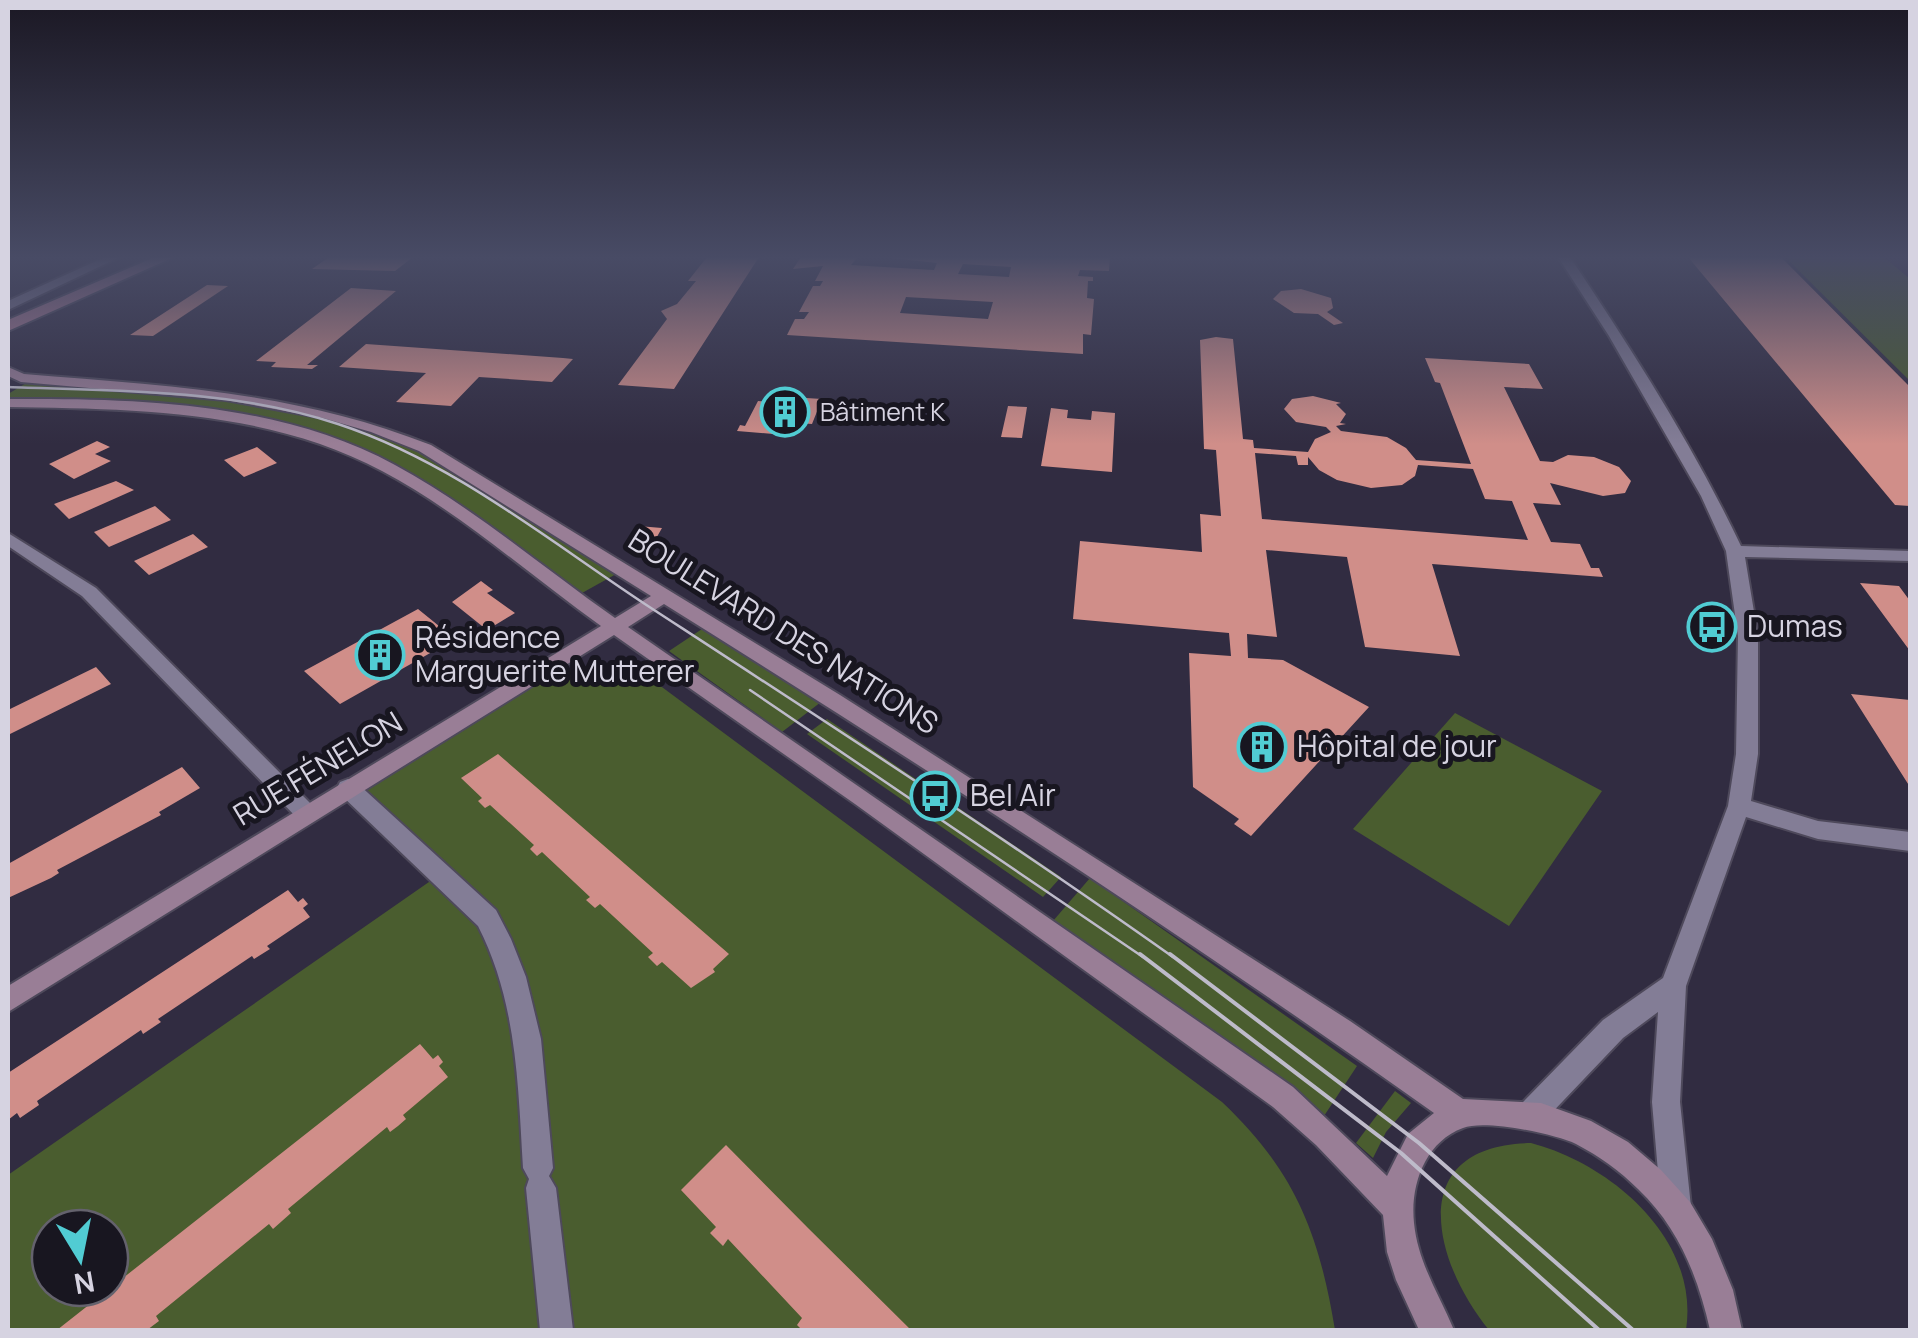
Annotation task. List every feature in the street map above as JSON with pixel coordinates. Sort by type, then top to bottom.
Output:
[{"type":"main road","points":[[8,341],[39,319]]},
{"type":"main road","name":"BOULEVARD DES NATIONS","points":[[8,371],[20,378],[255,397],[361,422],[442,458],[902,744],[1340,1030],[1460,1114]]},
{"type":"main road","points":[[8,403],[122,406],[212,414],[286,429],[350,450],[416,482],[1282,1097],[1396,1206]]},
{"type":"main road","name":"RUE FÉNELON","points":[[8,1000],[664,596]]},
{"type":"main road","points":[[1435,1330],[1404,1266],[1396,1206],[1408,1158],[1425,1135],[1460,1114],[1533,1112],[1606,1142],[1676,1207],[1704,1250],[1722,1296],[1726,1330]]},
{"type":"street","points":[[1603,319],[1673,432],[1735,551],[1749,665],[1747,754],[1739,806],[1673,986],[1666,1102],[1676,1207]]},
{"type":"street","points":[[8,538],[89,592],[306,814]]},
{"type":"street","points":[[1735,551],[1910,556]]},
{"type":"street","points":[[348,788],[487,918],[511,963],[526,1026],[557,1330]]},
{"type":"street","points":[[1739,806],[1818,830],[1910,842]]},
{"type":"street","points":[[1533,1112],[1613,1029],[1673,986]]},
{"type":"green space","points":[[1848,319],[1910,319],[1910,381]]},
{"type":"green space","points":[[28,382],[180,392],[329,416],[417,448],[618,573],[582,593],[435,487],[347,443],[135,402],[8,398],[8,394]]},
{"type":"green space","points":[[702,629],[821,702],[782,732],[669,651]]},
{"type":"green space","points":[[624,667],[643,673],[1222,1102],[1268,1153],[1300,1205],[1321,1263],[1335,1330],[8,1330],[8,1175],[439,875],[348,788],[542,671]]},
{"type":"green space","points":[[1455,713],[1602,791],[1509,926],[1353,829]]},
{"type":"green space","points":[[827,719],[1061,877],[1043,897],[807,734]]},
{"type":"green space","points":[[1090,878],[1357,1066],[1324,1116],[1053,921]]},
{"type":"green space","points":[[1395,1091],[1411,1103],[1386,1132],[1373,1158],[1356,1143]]},
{"type":"green space","points":[[1531,1143],[1591,1168],[1644,1210],[1679,1265],[1687,1297],[1686,1330],[1489,1330],[1454,1272],[1444,1241],[1441,1211],[1447,1185],[1463,1163],[1490,1149]]},
{"type":"building","points":[[154,319],[178,319],[153,336],[130,335]]},
{"type":"building","points":[[310,319],[362,319],[307,365],[318,365],[312,369],[271,367],[276,362],[256,361]]},
{"type":"building","points":[[667,319],[719,319],[674,389],[618,385]]},
{"type":"building","points":[[795,319],[1092,319],[1091,335],[1083,334],[1083,354],[787,335]]},
{"type":"building","points":[[1740,319],[1843,319],[1910,387],[1910,506],[1895,505]]},
{"type":"building","points":[[1233,339],[1243,439],[1253,440],[1254,448],[1308,452],[1315,439],[1331,432],[1326,427],[1296,422],[1284,409],[1292,399],[1313,396],[1341,403],[1336,404],[1346,414],[1340,423],[1346,424],[1336,426],[1341,431],[1387,437],[1406,448],[1416,460],[1471,464],[1440,383],[1435,382],[1425,358],[1529,364],[1543,389],[1504,387],[1540,461],[1553,462],[1568,455],[1594,457],[1619,467],[1631,481],[1625,493],[1603,496],[1550,483],[1561,505],[1533,503],[1551,542],[1580,544],[1591,568],[1599,568],[1603,577],[1432,564],[1460,656],[1365,647],[1347,557],[1266,550],[1277,637],[1247,634],[1248,658],[1283,660],[1369,707],[1251,836],[1234,824],[1239,819],[1193,787],[1189,653],[1231,656],[1229,633],[1073,619],[1080,541],[1202,552],[1200,514],[1221,516],[1216,450],[1204,449],[1200,340]],"holes":[[[1255,453],[1296,456],[1298,465],[1308,465],[1308,457],[1319,470],[1337,480],[1371,488],[1402,485],[1415,476],[1418,465],[1473,469],[1485,499],[1512,501],[1528,540],[1262,519]]]},
{"type":"building","points":[[366,344],[573,359],[552,382],[479,377],[451,406],[396,402],[426,373],[339,367]]},
{"type":"building","name":"Bâtiment K","points":[[775,396],[822,399],[812,424],[786,422],[785,435],[737,431],[740,425],[745,426],[758,401],[772,402]]},
{"type":"building","points":[[1008,406],[1027,407],[1022,438],[1001,437]]},
{"type":"building","points":[[1051,408],[1068,410],[1067,418],[1091,420],[1092,411],[1115,413],[1112,472],[1041,466]]},
{"type":"building","points":[[97,441],[110,447],[95,454],[111,461],[74,479],[49,464]]},
{"type":"building","points":[[257,447],[277,463],[244,477],[224,460]]},
{"type":"building","points":[[116,481],[134,490],[69,519],[54,504]]},
{"type":"building","points":[[155,506],[171,520],[109,547],[94,532]]},
{"type":"building","points":[[638,526],[662,528],[650,549],[625,547]]},
{"type":"building","points":[[193,534],[208,547],[149,575],[134,561]]},
{"type":"building","points":[[481,581],[493,590],[487,593],[515,613],[487,630],[452,602]]},
{"type":"building","points":[[1860,583],[1899,586],[1910,601],[1910,651]]},
{"type":"building","name":"Résidence Marguerite Mutterer","points":[[418,609],[455,639],[340,704],[304,671]]},
{"type":"building","points":[[96,667],[111,684],[8,735],[8,710]]},
{"type":"building","points":[[1851,694],[1910,700],[1910,787]]},
{"type":"building","points":[[498,754],[729,954],[713,969],[715,972],[691,988],[662,962],[657,966],[648,957],[653,953],[600,904],[595,908],[586,900],[590,897],[542,852],[537,856],[530,849],[534,845],[490,805],[485,808],[478,801],[482,798],[461,778]]},
{"type":"building","points":[[182,767],[200,788],[159,812],[161,815],[8,898],[8,864]]},
{"type":"building","points":[[288,890],[298,902],[303,898],[308,904],[303,908],[310,917],[267,946],[270,949],[254,959],[252,956],[158,1019],[161,1022],[143,1034],[141,1030],[37,1101],[39,1105],[20,1118],[17,1113],[8,1120],[8,1073]]},
{"type":"building","points":[[420,1044],[433,1059],[438,1055],[443,1062],[439,1066],[448,1077],[403,1115],[406,1119],[390,1132],[387,1127],[288,1209],[291,1213],[273,1229],[269,1224],[156,1316],[159,1321],[147,1330],[57,1330],[85,1308],[130,1308],[130,1272]]},
{"type":"building","points":[[726,1145],[911,1330],[801,1329],[797,1325],[802,1318],[728,1239],[723,1246],[710,1233],[716,1227],[681,1190]]},
{"type":"tram line","points":[[8,387],[133,391],[257,404],[338,424],[422,460],[500,506],[979,823],[1173,957]]},
{"type":"tram line","points":[[750,690],[1143,957]]},
{"type":"tram line","points":[[1140,954],[1401,1153],[1599,1330]]},
{"type":"tram line","points":[[1170,954],[1419,1143],[1633,1330]]},
{"type":"place","name":"Bâtiment K","points":[[785,412]]},
{"type":"place","name":"Dumas","points":[[1712,627]]},
{"type":"place","name":"Résidence Marguerite Mutterer","points":[[380,655]]},
{"type":"place","name":"Hôpital de jour","points":[[1262,747]]},
{"type":"place","name":"Bel Air","points":[[935,796]]}]
